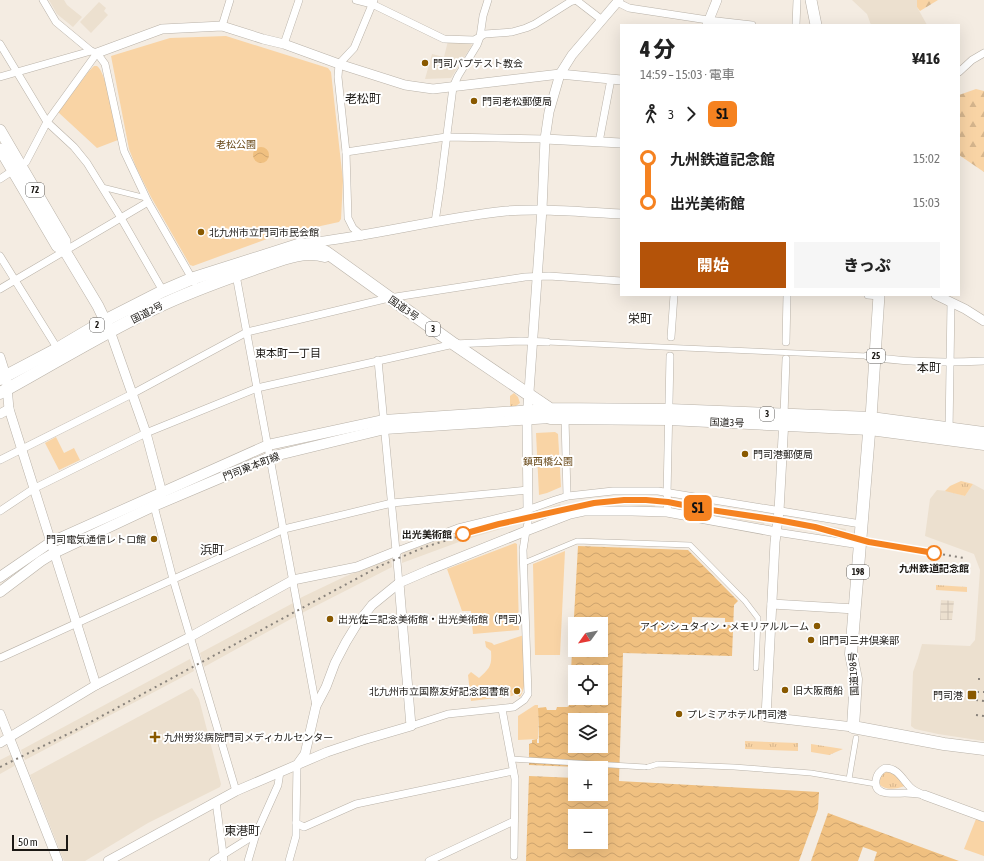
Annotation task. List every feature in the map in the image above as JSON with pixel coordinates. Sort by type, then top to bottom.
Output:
[{"type":"highway","name":"国道3号","points":[[302,249],[308,244],[319,248],[454,344],[529,394],[548,412],[565,418],[669,415]]},
{"type":"highway","name":"国道2号","points":[[3,378],[60,353],[108,326],[163,291],[191,279],[302,249]]},
{"type":"highway","name":"国道2号","points":[[108,326],[302,249]]},
{"type":"highway","name":"国道3号","points":[[302,249],[339,262]]},
{"type":"highway","name":"国道3号","points":[[548,412],[870,423],[949,434],[984,444]]},
{"type":"highway","name":"国道198号","points":[[855,732],[856,679],[851,654],[870,423]]},
{"type":"highway","name":"国道3号","points":[[949,434],[984,433]]},
{"type":"highway","points":[[855,732],[984,748]]},
{"type":"main road","points":[[811,0],[816,24]]},
{"type":"main road","name":"72","points":[[0,130],[17,169]]},
{"type":"main road","name":"72","points":[[0,149],[17,169],[65,241],[65,251],[108,326]]},
{"type":"main road","name":"25","points":[[870,423],[872,356],[880,296]]},
{"type":"main road","name":"門司東本町線","points":[[0,577],[50,542],[268,445],[384,425],[527,415],[548,412]]},
{"type":"main road","name":"門司東本町線","points":[[0,592],[54,553],[154,506],[270,457],[384,425]]},
{"type":"street","points":[[43,0],[56,22],[94,52],[105,64],[124,151],[147,200],[191,279],[202,288]]},
{"type":"street","points":[[222,26],[230,0]]},
{"type":"street","points":[[284,44],[299,0]]},
{"type":"street","points":[[356,0],[373,2],[444,39],[474,40],[485,34],[512,32],[526,28],[576,0],[602,20]]},
{"type":"street","points":[[435,222],[453,87],[476,48],[480,37],[483,16],[488,0]]},
{"type":"street","points":[[707,22],[717,0]]},
{"type":"street","points":[[796,24],[797,0]]},
{"type":"street","points":[[108,861],[236,791],[297,765],[363,740],[448,714],[514,707],[524,700],[528,694],[523,550],[528,523],[527,415],[542,210],[545,138],[549,112],[560,74],[572,55],[618,1],[629,8],[707,22],[737,24]]},
{"type":"street","points":[[362,236],[353,228],[348,218],[346,152],[338,77],[340,64],[354,48],[373,2]]},
{"type":"street","points":[[0,76],[94,52],[162,29],[222,26],[284,44],[406,85],[433,89],[560,74],[620,80]]},
{"type":"street","points":[[0,44],[47,122],[74,147],[87,163],[163,291]]},
{"type":"street","points":[[0,179],[26,162],[47,122],[94,52]]},
{"type":"street","points":[[960,71],[972,60],[984,53]]},
{"type":"street","points":[[600,142],[611,79]]},
{"type":"street","points":[[346,152],[446,137],[545,138],[620,143]]},
{"type":"street","points":[[102,187],[147,200]]},
{"type":"street","points":[[0,289],[121,218],[147,200]]},
{"type":"street","points":[[302,249],[344,239],[499,212],[542,210],[620,214]]},
{"type":"street","points":[[319,248],[344,239]]},
{"type":"street","points":[[0,256],[60,353]]},
{"type":"street","points":[[236,275],[316,706]]},
{"type":"street","points":[[0,460],[132,394],[247,332],[389,298],[537,277],[549,276],[620,281]]},
{"type":"street","points":[[188,293],[191,279]]},
{"type":"street","points":[[667,512],[670,352],[674,296]]},
{"type":"street","points":[[787,296],[780,511],[776,532],[766,716],[855,732],[849,779]]},
{"type":"street","points":[[938,296],[965,309],[984,321]]},
{"type":"street","points":[[949,434],[951,302]]},
{"type":"street","points":[[108,326],[146,433],[162,493],[154,506],[173,579],[236,791]]},
{"type":"street","points":[[0,511],[33,489],[146,433],[257,388],[454,344],[533,341],[670,352],[786,356],[872,356],[950,363],[984,361]]},
{"type":"street","points":[[0,357],[9,409],[96,685]]},
{"type":"street","points":[[378,360],[397,551],[411,726]]},
{"type":"street","points":[[0,414],[9,409]]},
{"type":"street","points":[[565,418],[567,496]]},
{"type":"street","points":[[0,658],[76,622],[284,530],[392,502],[528,490]]},
{"type":"street","points":[[0,743],[96,685],[190,637],[293,580],[357,567],[458,528],[528,510],[567,496],[613,491],[658,491],[861,524]]},
{"type":"street","points":[[289,861],[296,836],[297,765],[305,754],[316,706],[335,663],[357,624],[372,605],[399,583],[442,564],[526,531],[570,514],[584,511],[667,512],[776,532],[860,545]]},
{"type":"street","points":[[524,563],[577,541],[690,545],[745,601],[758,618],[756,668]]},
{"type":"street","points":[[772,604],[855,609]]},
{"type":"street","points":[[502,709],[515,779],[514,856]]},
{"type":"street","points":[[0,714],[58,861]]},
{"type":"street","points":[[511,759],[647,767],[658,764],[734,767],[811,773],[876,784]]},
{"type":"street","points":[[924,795],[884,793],[879,790],[876,784],[877,775],[880,770],[892,768],[910,787],[924,795],[984,817]]},
{"type":"street","points":[[296,824],[304,827],[356,804],[513,771]]},
{"type":"street","points":[[248,861],[256,834],[278,785],[280,772]]},
{"type":"street","points":[[216,802],[224,858]]},
{"type":"street","points":[[428,861],[514,821]]},
{"type":"street","points":[[213,861],[224,858],[256,834]]},
{"type":"shaded area","points":[[49,0],[64,0],[67,5],[82,17],[73,27],[57,14]]},
{"type":"shaded area","points":[[852,0],[917,0],[917,7],[926,24],[871,24],[867,14]]},
{"type":"shaded area","points":[[99,2],[106,8],[104,11],[108,15],[91,33],[80,22]]},
{"type":"shaded area","points":[[448,41],[470,43],[472,45],[451,78],[425,79],[432,54],[444,57]]},
{"type":"shaded area","points":[[973,484],[984,490],[984,741],[938,734],[915,729],[911,726],[913,672],[922,644],[970,646],[975,640],[980,570],[974,554],[925,536],[930,499],[937,490],[948,491],[965,496]]},
{"type":"shaded area","points":[[628,497],[664,500],[663,505],[655,505],[655,507],[627,505],[596,508],[547,519],[547,517],[542,519],[540,511],[560,504],[561,506],[597,499]]},
{"type":"shaded area","points":[[674,499],[677,499],[677,501],[775,517],[774,523],[765,521],[764,524],[687,511],[687,509],[673,507]]},
{"type":"shaded area","points":[[520,516],[521,523],[467,539],[402,563],[402,553],[477,527]]},
{"type":"shaded area","points":[[784,518],[846,529],[844,540],[823,533],[783,525]]},
{"type":"shaded area","points":[[391,558],[392,567],[300,614],[298,599],[344,577]]},
{"type":"shaded area","points":[[941,600],[954,601],[952,620],[940,620]]},
{"type":"shaded area","points":[[295,602],[298,615],[204,667],[200,653]]},
{"type":"shaded area","points":[[190,659],[194,671],[25,760],[21,750]]},
{"type":"shaded area","name":"九州労災病院門司メディカルセンター","points":[[192,688],[199,699],[221,784],[220,787],[148,823],[85,861],[64,861],[30,775]]},
{"type":"shaded area","points":[[12,754],[16,765],[0,774],[0,760]]},
{"type":"green space","points":[[917,0],[938,0],[920,11],[917,7]]},
{"type":"green space","name":"老松公園","points":[[226,36],[328,68],[331,72],[343,181],[341,219],[339,222],[275,236],[193,266],[190,265],[151,197],[136,167],[129,149],[111,56],[170,38]]},
{"type":"green space","points":[[94,66],[97,66],[101,71],[104,79],[118,140],[97,148],[58,112]]},
{"type":"green space","points":[[976,89],[984,91],[984,172],[960,156],[960,95]]},
{"type":"green space","points":[[514,393],[518,397],[520,403],[516,406],[510,407],[510,396]]},
{"type":"green space","name":"鎮西橋公園","points":[[555,432],[558,434],[561,487],[539,495],[536,433]]},
{"type":"green space","points":[[56,437],[64,453],[74,448],[80,460],[59,470],[45,443]]},
{"type":"green space","points":[[961,481],[973,484],[965,496],[945,491],[950,486]]},
{"type":"green space","points":[[515,543],[517,544],[519,630],[473,634],[471,611],[462,611],[447,569]]},
{"type":"green space","points":[[565,551],[560,655],[535,655],[533,564]]},
{"type":"green space","points":[[936,585],[967,587],[967,592],[936,590]]},
{"type":"green space","points":[[524,635],[525,676],[523,691],[520,697],[515,694],[512,696],[471,701],[468,675],[471,672],[479,678],[488,669],[491,663],[491,651],[486,647],[485,641],[494,645]]},
{"type":"green space","points":[[535,705],[538,705],[538,739],[518,740],[518,716]]},
{"type":"green space","points":[[745,741],[798,743],[798,751],[745,749]]},
{"type":"green space","points":[[811,744],[843,749],[829,755],[811,752]]},
{"type":"green space","points":[[886,770],[895,774],[905,786],[895,789],[885,788],[879,784],[879,775]]},
{"type":"green space","points":[[976,819],[984,822],[984,856],[964,849]]},
{"type":"water","points":[[261,147],[268,152],[269,155],[264,162],[261,163],[254,158],[253,155],[258,148]]},
{"type":"water","points":[[578,546],[688,550],[738,601],[734,605],[732,656],[623,653],[619,781],[819,792],[818,809],[799,861],[526,861],[529,776],[568,778],[568,801],[608,801],[608,761],[568,761],[568,767],[529,765],[529,744],[532,743],[532,740],[537,739],[537,743],[539,743],[538,708],[546,707],[547,710],[556,710],[557,707],[567,707],[569,705],[608,705],[608,665],[571,665],[572,657],[608,657],[608,617],[574,617]]},
{"type":"water","points":[[828,813],[959,861],[811,861]]},
{"type":"pier","points":[[692,617],[725,618],[725,622],[733,622],[733,625],[726,625],[725,629],[692,628]]},
{"type":"pier","points":[[863,847],[877,852],[874,861],[858,861]]},
{"type":"railway","points":[[0,767],[74,731],[380,566],[425,547],[499,524],[578,506],[624,500],[668,502],[778,520],[815,527],[869,542],[964,558]]},
{"type":"railway","points":[[978,679],[984,679]]},
{"type":"railway","points":[[977,692],[984,692]]},
{"type":"railway","points":[[976,700],[984,701]]},
{"type":"railway","points":[[976,715],[984,716]]},
{"type":"train","name":"S1","points":[[463,534],[499,524],[594,503],[624,500],[646,500],[668,502],[778,520],[815,527],[848,538],[934,553]]},
{"type":"place","name":"門司バプテスト教会","points":[[425,63]]},
{"type":"place","name":"門司老松郵便局","points":[[474,101]]},
{"type":"place","name":"北九州市立門司市民会館","points":[[201,232]]},
{"type":"place","name":"門司港郵便局","points":[[745,454]]},
{"type":"place","name":"出光美術館","points":[[463,534]]},
{"type":"place","name":"門司電気通信レトロ館","points":[[154,539]]},
{"type":"place","name":"九州鉄道記念館","points":[[934,553]]},
{"type":"place","name":"出光佐三記念美術館・出光美術館（門司）","points":[[330,619]]},
{"type":"place","name":"アインシュタイン・メモリアルルーム","points":[[817,626]]},
{"type":"place","name":"旧門司三井倶楽部","points":[[811,640]]},
{"type":"place","name":"旧大阪商船","points":[[785,690]]},
{"type":"place","name":"北九州市立国際友好記念図書館","points":[[517,691]]},
{"type":"place","name":"門司港","points":[[972,695]]},
{"type":"place","name":"プレミアホテル門司港","points":[[679,714]]},
{"type":"place","name":"九州労災病院門司メディカルセンター","points":[[155,737]]},
{"type":"district","name":"老松町","points":[[363,99]]},
{"type":"district","name":"栄町","points":[[640,319]]},
{"type":"district","name":"東本町一丁目","points":[[288,353]]},
{"type":"district","name":"本町","points":[[929,368]]},
{"type":"district","name":"浜町","points":[[212,550]]},
{"type":"district","name":"東港町","points":[[242,831]]}]
